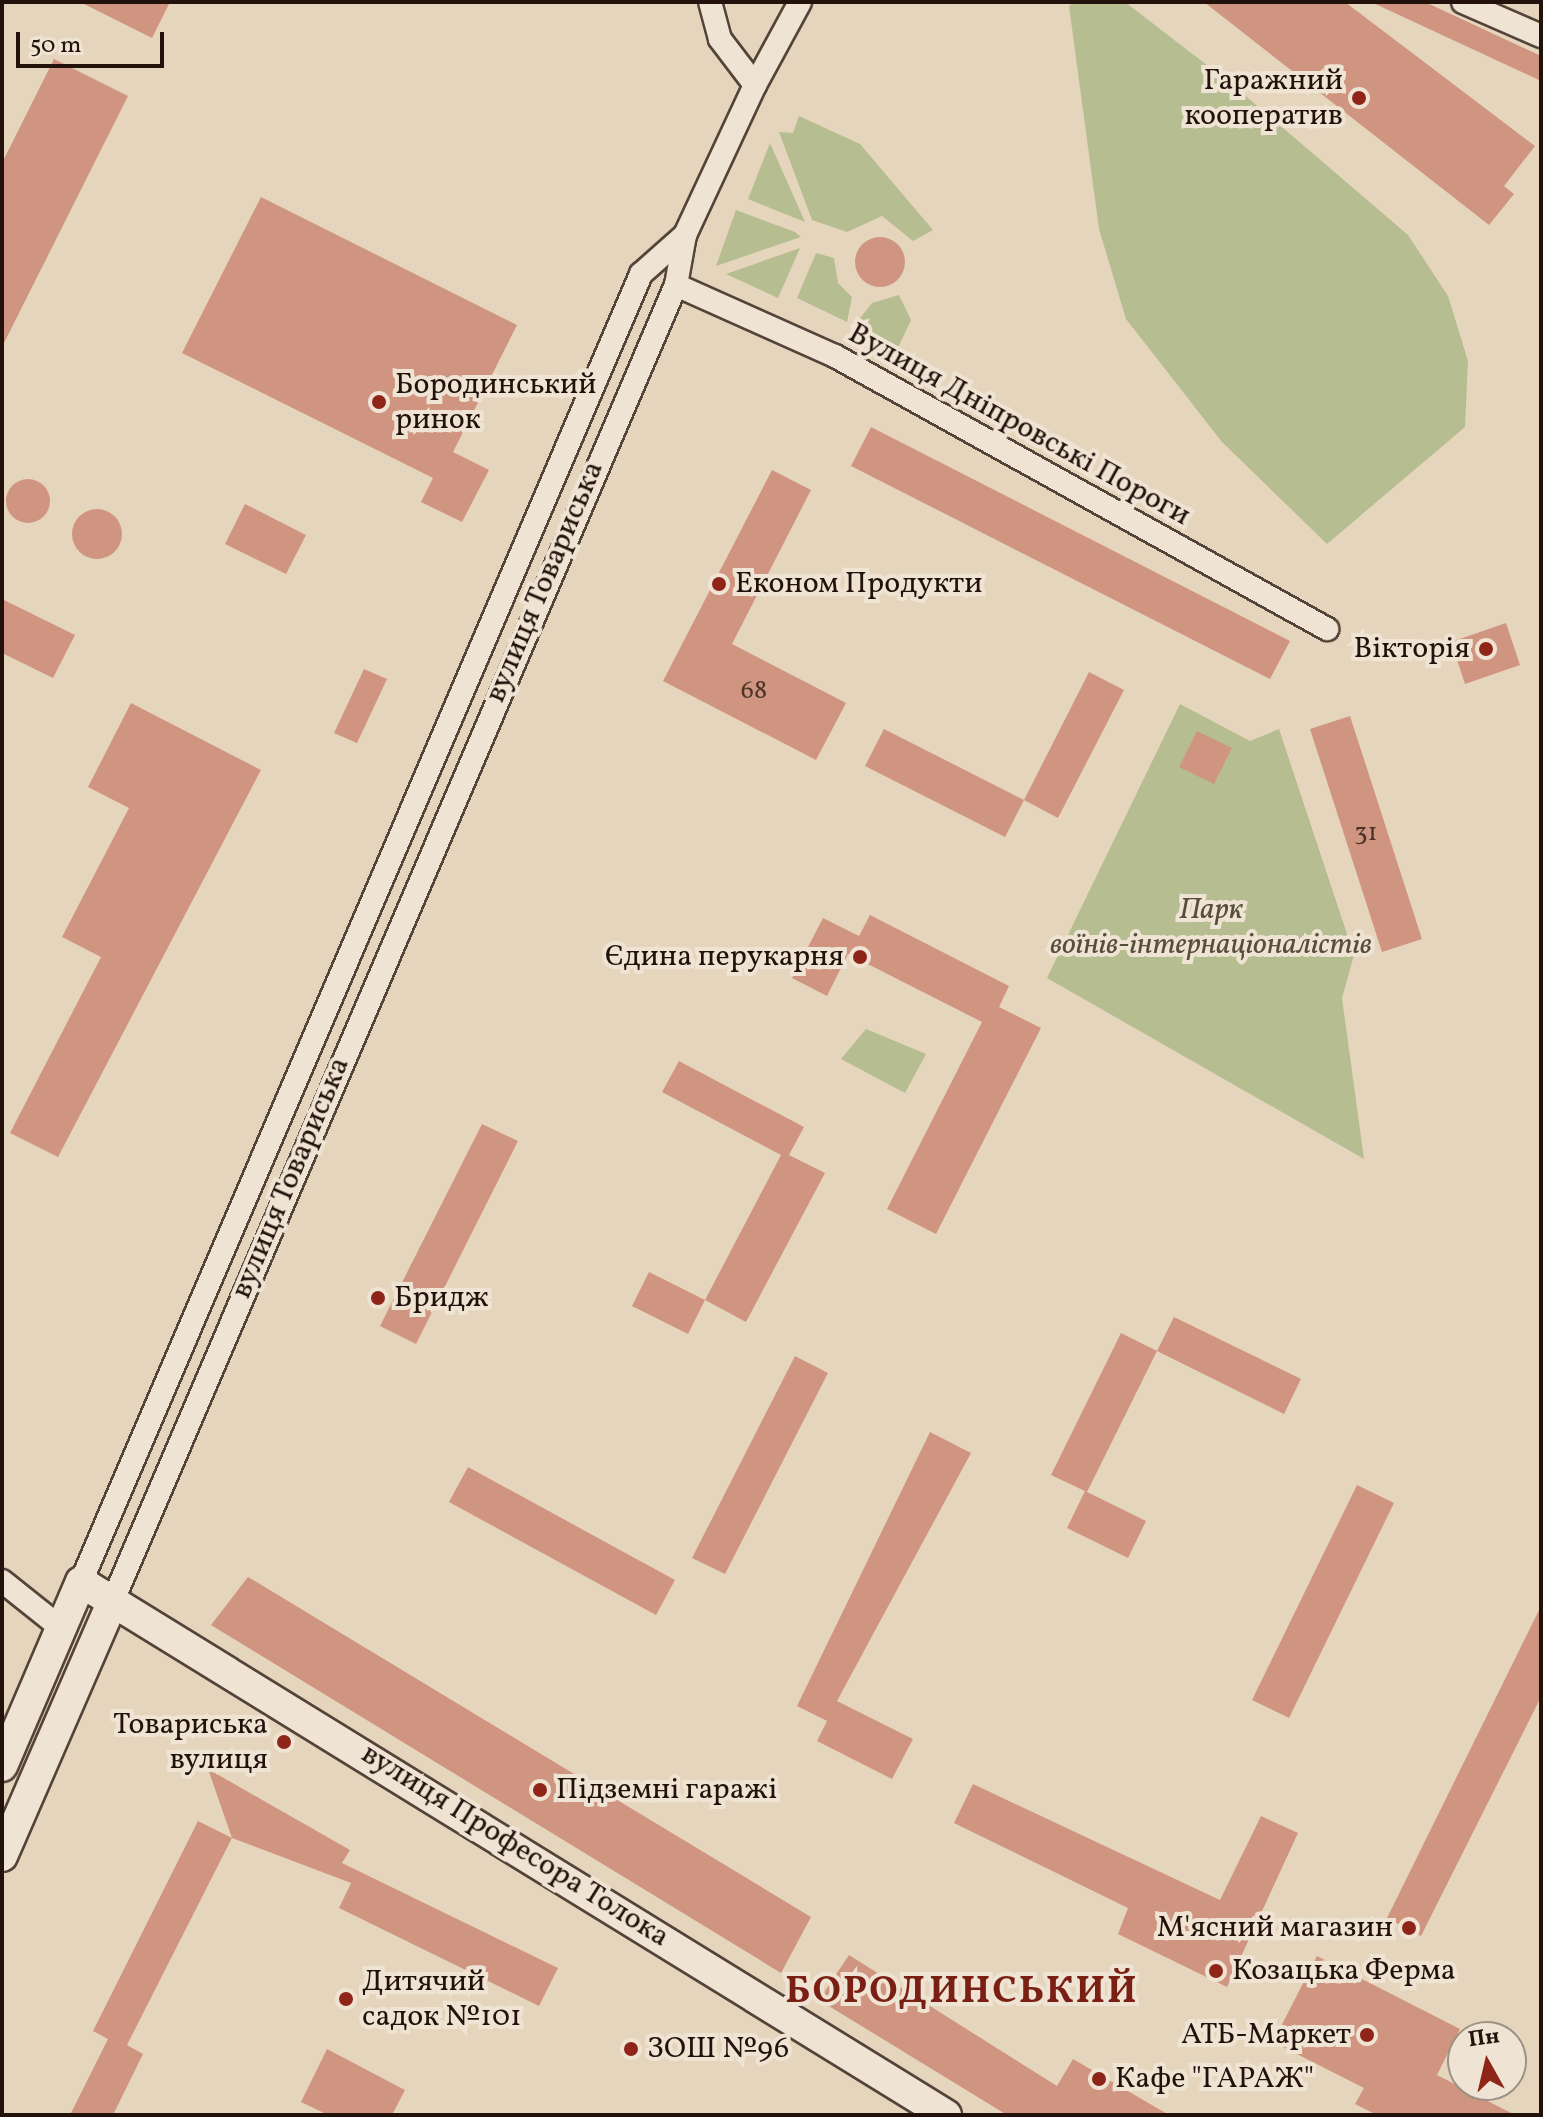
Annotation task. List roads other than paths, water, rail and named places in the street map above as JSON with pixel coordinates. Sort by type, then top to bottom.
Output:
[{"type":"street","points":[[710,2],[720,39],[755,85]]},
{"type":"street","points":[[685,235],[755,85],[800,2]]},
{"type":"street","points":[[1463,2],[1541,36]]},
{"type":"street","name":"вулиця Товариська","points":[[2,1856],[676,285],[685,235]]},
{"type":"street","name":"вулиця Товариська","points":[[2,1766],[641,274],[685,235]]},
{"type":"street","name":"Вулиця Дніпровські Пороги","points":[[676,285],[835,356],[1327,629]]},
{"type":"street","points":[[225,1247],[256,1260]]},
{"type":"street","points":[[2,1581],[61,1628]]},
{"type":"street","name":"вулиця Професора Толока","points":[[81,1582],[114,1598],[946,2115]]},
{"type":"place","name":"Гаражний кооператив","points":[[1359,98]]},
{"type":"place","name":"Бородинський ринок","points":[[379,402]]},
{"type":"place","name":"Економ Продукти","points":[[719,584]]},
{"type":"place","name":"Вікторія","points":[[1486,649]]},
{"type":"place","name":"Єдина перукарня","points":[[860,957]]},
{"type":"place","name":"Бридж","points":[[378,1298]]},
{"type":"place","name":"Товариська вулиця","points":[[284,1742]]},
{"type":"place","name":"Підземні гаражі","points":[[540,1790]]},
{"type":"place","name":"М'ясний магазин","points":[[1409,1928]]},
{"type":"place","name":"Козацька Ферма","points":[[1216,1971]]},
{"type":"place","name":"Дитячий садок №101","points":[[346,1999]]},
{"type":"place","name":"АТБ-Маркет","points":[[1367,2035]]},
{"type":"place","name":"ЗОШ №96","points":[[631,2049]]},
{"type":"place","name":"Кафе \"ГАРАЖ\"","points":[[1099,2079]]},
{"type":"district","name":"БОРОДИНСЬКИЙ","points":[[962,1993]]},
{"type":"park label","name":"Парк воїнів-інтернаціоналістів","points":[[1211,927]]}]
